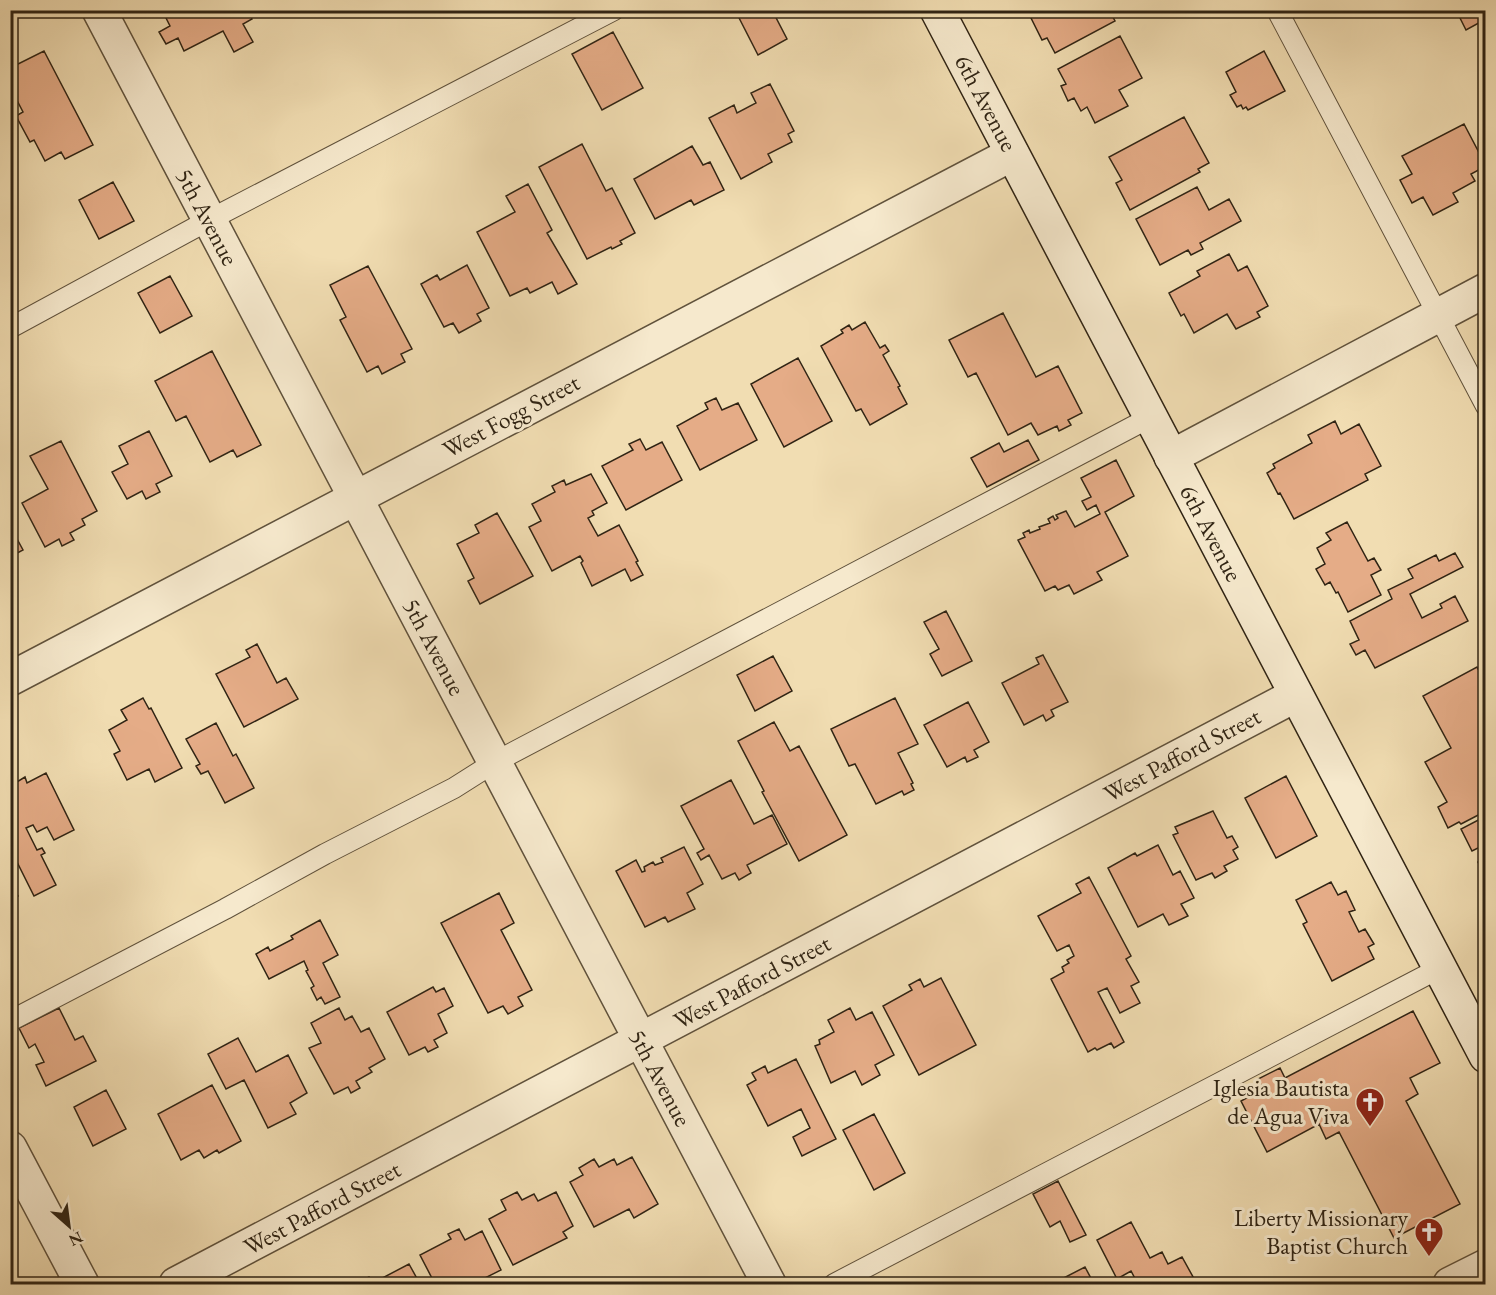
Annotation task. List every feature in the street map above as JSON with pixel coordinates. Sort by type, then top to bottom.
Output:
[{"type":"street","name":"5th Avenue","points":[[99,10],[769,1284]]},
{"type":"street","name":"6th Avenue","points":[[937,10],[1485,1056]]},
{"type":"street","name":"West Fogg Street","points":[[10,679],[1012,154]]},
{"type":"street","points":[[1171,457],[1485,290]]},
{"type":"street","name":"West Pafford Street","points":[[176,1284],[1296,695]]},
{"type":"street","points":[[10,1148],[82,1284]]},
{"type":"street","points":[[1450,1284],[1485,1266]]},
{"type":"lane","points":[[10,328],[209,220],[614,10]]},
{"type":"lane","points":[[1277,10],[1485,406]]},
{"type":"lane","points":[[10,1021],[454,788],[495,762],[1151,417]]},
{"type":"lane","points":[[834,1284],[1440,968]]},
{"type":"building","points":[[162,10],[247,10],[252,19],[243,24],[253,42],[234,52],[223,31],[184,51],[178,38],[166,44],[159,32],[170,26]]},
{"type":"building","points":[[735,10],[772,10],[787,39],[758,55]]},
{"type":"building","points":[[1027,10],[1109,10],[1115,21],[1055,53],[1047,38],[1042,40]]},
{"type":"building","points":[[1456,10],[1486,10],[1486,19],[1466,30]]},
{"type":"building","points":[[613,32],[643,88],[602,110],[572,54]]},
{"type":"building","points":[[1120,36],[1142,78],[1119,90],[1128,106],[1095,123],[1087,107],[1081,111],[1074,98],[1068,101],[1061,86],[1066,84],[1058,69]]},
{"type":"building","points":[[44,51],[93,145],[65,159],[61,152],[45,161],[34,140],[30,142],[16,116],[23,112],[10,87],[10,68]]},
{"type":"building","points":[[1264,51],[1285,91],[1248,110],[1246,107],[1243,109],[1241,105],[1237,107],[1230,95],[1236,92],[1226,72]]},
{"type":"building","points":[[770,84],[794,131],[788,134],[792,142],[768,154],[772,162],[741,179],[709,118],[734,105],[737,113],[756,103],[751,93]]},
{"type":"building","points":[[1184,117],[1209,163],[1198,169],[1200,172],[1130,210],[1116,183],[1122,180],[1109,157]]},
{"type":"building","points":[[1464,124],[1486,166],[1471,174],[1475,181],[1453,193],[1458,202],[1433,215],[1423,197],[1412,203],[1400,180],[1412,174],[1402,156]]},
{"type":"building","points":[[582,144],[606,191],[612,188],[635,233],[620,241],[622,244],[587,259],[539,167]]},
{"type":"building","points":[[692,146],[703,165],[710,162],[724,190],[694,205],[691,200],[655,219],[634,179]]},
{"type":"building","points":[[113,182],[134,221],[99,239],[79,200]]},
{"type":"building","points":[[528,184],[552,230],[547,233],[577,284],[558,294],[552,282],[530,293],[527,288],[510,296],[477,232],[515,212],[506,196]]},
{"type":"building","points":[[1197,187],[1209,210],[1229,199],[1241,221],[1200,243],[1203,249],[1191,255],[1188,250],[1160,265],[1136,219]]},
{"type":"building","points":[[1229,254],[1238,271],[1247,266],[1268,306],[1257,312],[1260,317],[1236,329],[1227,314],[1194,333],[1184,314],[1181,316],[1169,293],[1200,276],[1197,271]]},
{"type":"building","points":[[467,265],[489,308],[477,314],[481,321],[459,333],[453,323],[444,327],[421,284],[437,275],[440,280]]},
{"type":"building","points":[[368,266],[412,349],[401,354],[405,362],[382,374],[378,366],[367,372],[340,320],[346,317],[330,285]]},
{"type":"building","points":[[170,276],[192,316],[160,333],[138,293]]},
{"type":"building","points":[[1003,313],[1036,377],[1058,366],[1082,413],[1068,420],[1071,425],[1059,431],[1057,426],[1038,435],[1031,423],[1008,435],[976,373],[968,377],[949,340]]},
{"type":"building","points":[[865,322],[880,348],[885,345],[889,351],[883,355],[907,404],[870,425],[861,409],[856,411],[821,346],[843,333],[841,330],[849,325],[852,330]]},
{"type":"building","points":[[212,351],[261,445],[237,457],[233,450],[210,462],[186,416],[176,421],[155,381]]},
{"type":"building","points":[[798,358],[832,421],[784,447],[751,384]]},
{"type":"building","points":[[716,398],[722,410],[738,403],[757,440],[700,470],[677,426],[708,409],[705,403]]},
{"type":"building","points":[[1335,421],[1341,434],[1359,424],[1381,466],[1365,474],[1368,480],[1294,519],[1267,473],[1275,468],[1273,464],[1312,443],[1308,435]]},
{"type":"building","points":[[149,431],[172,476],[156,484],[160,492],[146,499],[142,491],[127,499],[112,472],[128,464],[119,446]]},
{"type":"building","points":[[640,439],[646,450],[662,442],[682,480],[626,510],[602,466],[633,450],[629,444]]},
{"type":"building","points":[[1028,440],[1039,460],[987,487],[971,458],[999,443],[1004,452]]},
{"type":"building","points":[[61,441],[97,511],[82,519],[85,525],[70,533],[74,540],[62,546],[59,539],[45,547],[22,503],[48,489],[30,456]]},
{"type":"building","points":[[1116,460],[1134,496],[1105,512],[1128,556],[1097,572],[1102,580],[1074,594],[1069,585],[1058,590],[1055,586],[1045,591],[1018,540],[1025,537],[1023,533],[1040,529],[1039,527],[1050,523],[1048,519],[1053,516],[1055,520],[1058,518],[1056,515],[1066,511],[1075,527],[1100,514],[1096,505],[1087,510],[1082,501],[1091,497],[1081,478]]},
{"type":"building","points":[[591,474],[607,503],[592,511],[594,515],[588,518],[598,536],[619,525],[643,575],[631,581],[625,569],[592,586],[580,556],[552,571],[529,527],[541,521],[532,504],[555,492],[552,486],[564,480],[566,485]]},
{"type":"building","points":[[497,513],[533,576],[480,604],[468,581],[474,578],[457,544],[479,533],[475,525]]},
{"type":"building","points":[[1347,522],[1368,561],[1374,558],[1381,570],[1371,575],[1381,595],[1348,612],[1338,592],[1336,593],[1330,582],[1325,585],[1316,569],[1325,564],[1317,548],[1331,540],[1326,533]]},
{"type":"building","points":[[10,526],[23,550],[10,557]]},
{"type":"building","points":[[1455,553],[1463,567],[1410,594],[1422,618],[1442,608],[1440,604],[1455,596],[1468,621],[1375,668],[1365,650],[1356,655],[1350,644],[1359,640],[1350,621],[1392,599],[1388,590],[1413,578],[1408,569],[1436,555],[1439,561]]},
{"type":"building","points":[[946,611],[972,661],[942,676],[930,654],[939,649],[924,622]]},
{"type":"building","points":[[257,644],[277,683],[286,678],[298,699],[244,727],[216,674],[250,657],[246,650]]},
{"type":"building","points":[[1043,655],[1068,702],[1051,710],[1054,716],[1046,721],[1043,715],[1024,725],[1002,683],[1039,664],[1036,658]]},
{"type":"building","points":[[773,656],[792,691],[755,711],[737,675]]},
{"type":"building","points":[[1486,665],[1486,734],[1484,735],[1486,738],[1486,811],[1448,828],[1438,807],[1447,802],[1425,762],[1451,748],[1423,696],[1477,667],[1478,669]]},
{"type":"building","points":[[143,698],[149,709],[151,708],[182,768],[155,782],[149,769],[127,780],[114,754],[120,751],[109,730],[127,720],[121,710]]},
{"type":"building","points":[[895,698],[918,744],[898,753],[913,783],[911,784],[914,790],[904,795],[902,791],[876,804],[855,764],[849,766],[831,729]]},
{"type":"building","points":[[968,702],[989,742],[974,750],[978,757],[967,762],[965,757],[947,767],[924,725]]},
{"type":"building","points":[[774,722],[790,751],[799,746],[847,835],[799,861],[738,741]]},
{"type":"building","points":[[216,723],[233,756],[236,754],[254,788],[225,803],[208,771],[201,774],[196,766],[200,764],[186,739]]},
{"type":"building","points":[[46,773],[74,830],[54,840],[47,827],[37,832],[33,825],[26,828],[37,850],[42,848],[45,853],[41,855],[56,885],[34,896],[10,848],[10,777],[13,775],[17,782],[25,777],[27,783]]},
{"type":"building","points":[[1286,776],[1317,836],[1276,858],[1245,798]]},
{"type":"building","points":[[731,780],[754,824],[772,815],[787,844],[747,865],[751,873],[739,880],[735,873],[722,879],[709,855],[701,860],[697,853],[704,849],[681,806]]},
{"type":"building","points":[[1213,811],[1227,838],[1232,836],[1238,847],[1233,850],[1238,859],[1224,866],[1227,871],[1215,878],[1212,873],[1196,880],[1173,835],[1178,833],[1175,827]]},
{"type":"building","points":[[1486,816],[1486,853],[1482,846],[1472,851],[1461,829]]},
{"type":"building","points":[[1158,845],[1173,875],[1180,871],[1194,898],[1181,904],[1188,916],[1169,925],[1163,914],[1138,927],[1108,868],[1135,853],[1137,856]]},
{"type":"building","points":[[684,847],[703,884],[687,893],[695,909],[668,922],[665,917],[645,927],[616,871],[636,860],[642,872],[645,871],[644,867],[653,862],[655,865],[663,862],[661,858]]},
{"type":"building","points":[[1486,858],[1486,877],[1478,862]]},
{"type":"building","points":[[1089,877],[1131,956],[1126,959],[1139,982],[1131,986],[1140,1003],[1120,1013],[1107,988],[1098,992],[1124,1042],[1114,1048],[1111,1043],[1088,1052],[1051,979],[1064,972],[1062,967],[1074,956],[1069,945],[1057,951],[1038,916],[1081,893],[1076,884]]},
{"type":"building","points":[[1331,882],[1338,895],[1346,891],[1355,910],[1349,912],[1359,932],[1365,929],[1374,944],[1368,947],[1374,959],[1332,981],[1303,924],[1307,922],[1296,900]]},
{"type":"building","points":[[10,883],[18,896],[10,900]]},
{"type":"building","points":[[499,893],[514,923],[501,930],[532,990],[518,997],[523,1006],[508,1014],[503,1006],[488,1013],[441,923]]},
{"type":"building","points":[[320,920],[338,955],[323,963],[340,997],[325,1004],[321,997],[317,1000],[311,988],[314,986],[306,971],[308,970],[304,961],[269,979],[256,954],[268,947],[270,951],[293,939],[291,936]]},
{"type":"building","points":[[941,978],[976,1045],[919,1075],[883,1006],[912,990],[909,985],[920,979],[924,987]]},
{"type":"building","points":[[433,987],[436,992],[444,988],[453,1006],[438,1014],[447,1033],[434,1040],[438,1047],[428,1052],[425,1047],[409,1055],[387,1012]]},
{"type":"building","points":[[59,1008],[75,1040],[83,1036],[96,1061],[46,1086],[36,1065],[44,1062],[35,1044],[29,1048],[19,1028]]},
{"type":"building","points":[[339,1008],[345,1020],[352,1016],[361,1032],[369,1028],[385,1059],[369,1068],[372,1072],[356,1081],[360,1088],[351,1093],[348,1087],[334,1094],[309,1048],[321,1043],[311,1023]]},
{"type":"building","points":[[850,1008],[856,1020],[872,1012],[894,1055],[875,1065],[880,1075],[862,1085],[855,1071],[831,1083],[815,1046],[820,1044],[819,1040],[834,1032],[828,1020]]},
{"type":"building","name":"Iglesia Bautista de Agua Viva","points":[[1413,1011],[1440,1063],[1410,1078],[1418,1094],[1406,1101],[1460,1204],[1394,1238],[1339,1132],[1326,1139],[1319,1124],[1267,1152],[1241,1101],[1263,1089],[1258,1079],[1280,1068],[1285,1078]]},
{"type":"building","points":[[238,1038],[256,1072],[288,1055],[307,1093],[290,1103],[296,1114],[268,1128],[244,1080],[226,1089],[208,1054]]},
{"type":"building","points":[[796,1059],[836,1139],[802,1156],[793,1137],[810,1128],[801,1109],[768,1126],[747,1085],[756,1080],[752,1073],[765,1066],[768,1073]]},
{"type":"building","points":[[212,1085],[241,1141],[219,1153],[217,1150],[204,1158],[199,1150],[181,1160],[158,1114]]},
{"type":"building","points":[[106,1090],[126,1129],[93,1146],[74,1107]]},
{"type":"building","points":[[874,1114],[905,1173],[874,1190],[843,1130]]},
{"type":"building","points":[[632,1157],[658,1204],[634,1218],[629,1209],[594,1227],[570,1182],[583,1175],[579,1168],[594,1159],[599,1167],[614,1159],[617,1165]]},
{"type":"building","points":[[1058,1181],[1086,1235],[1070,1242],[1060,1221],[1050,1227],[1033,1194]]},
{"type":"building","points":[[517,1192],[522,1200],[534,1194],[538,1201],[556,1192],[573,1226],[563,1232],[567,1238],[513,1265],[489,1219],[506,1210],[501,1200]]},
{"type":"building","points":[[1131,1222],[1150,1258],[1162,1252],[1168,1264],[1182,1257],[1197,1284],[1138,1284],[1131,1271],[1117,1279],[1097,1240]]},
{"type":"building","points":[[459,1229],[465,1240],[482,1231],[501,1270],[473,1284],[435,1284],[420,1255],[451,1239],[448,1234]]},
{"type":"building","points":[[409,1264],[420,1284],[360,1284],[359,1282],[369,1277],[373,1283]]},
{"type":"building","points":[[1085,1267],[1094,1284],[1054,1283]]},
{"type":"place","name":"Iglesia Bautista de Agua Viva","points":[[1370,1128]]},
{"type":"place","name":"Liberty Missionary Baptist Church","points":[[1429,1258]]}]
